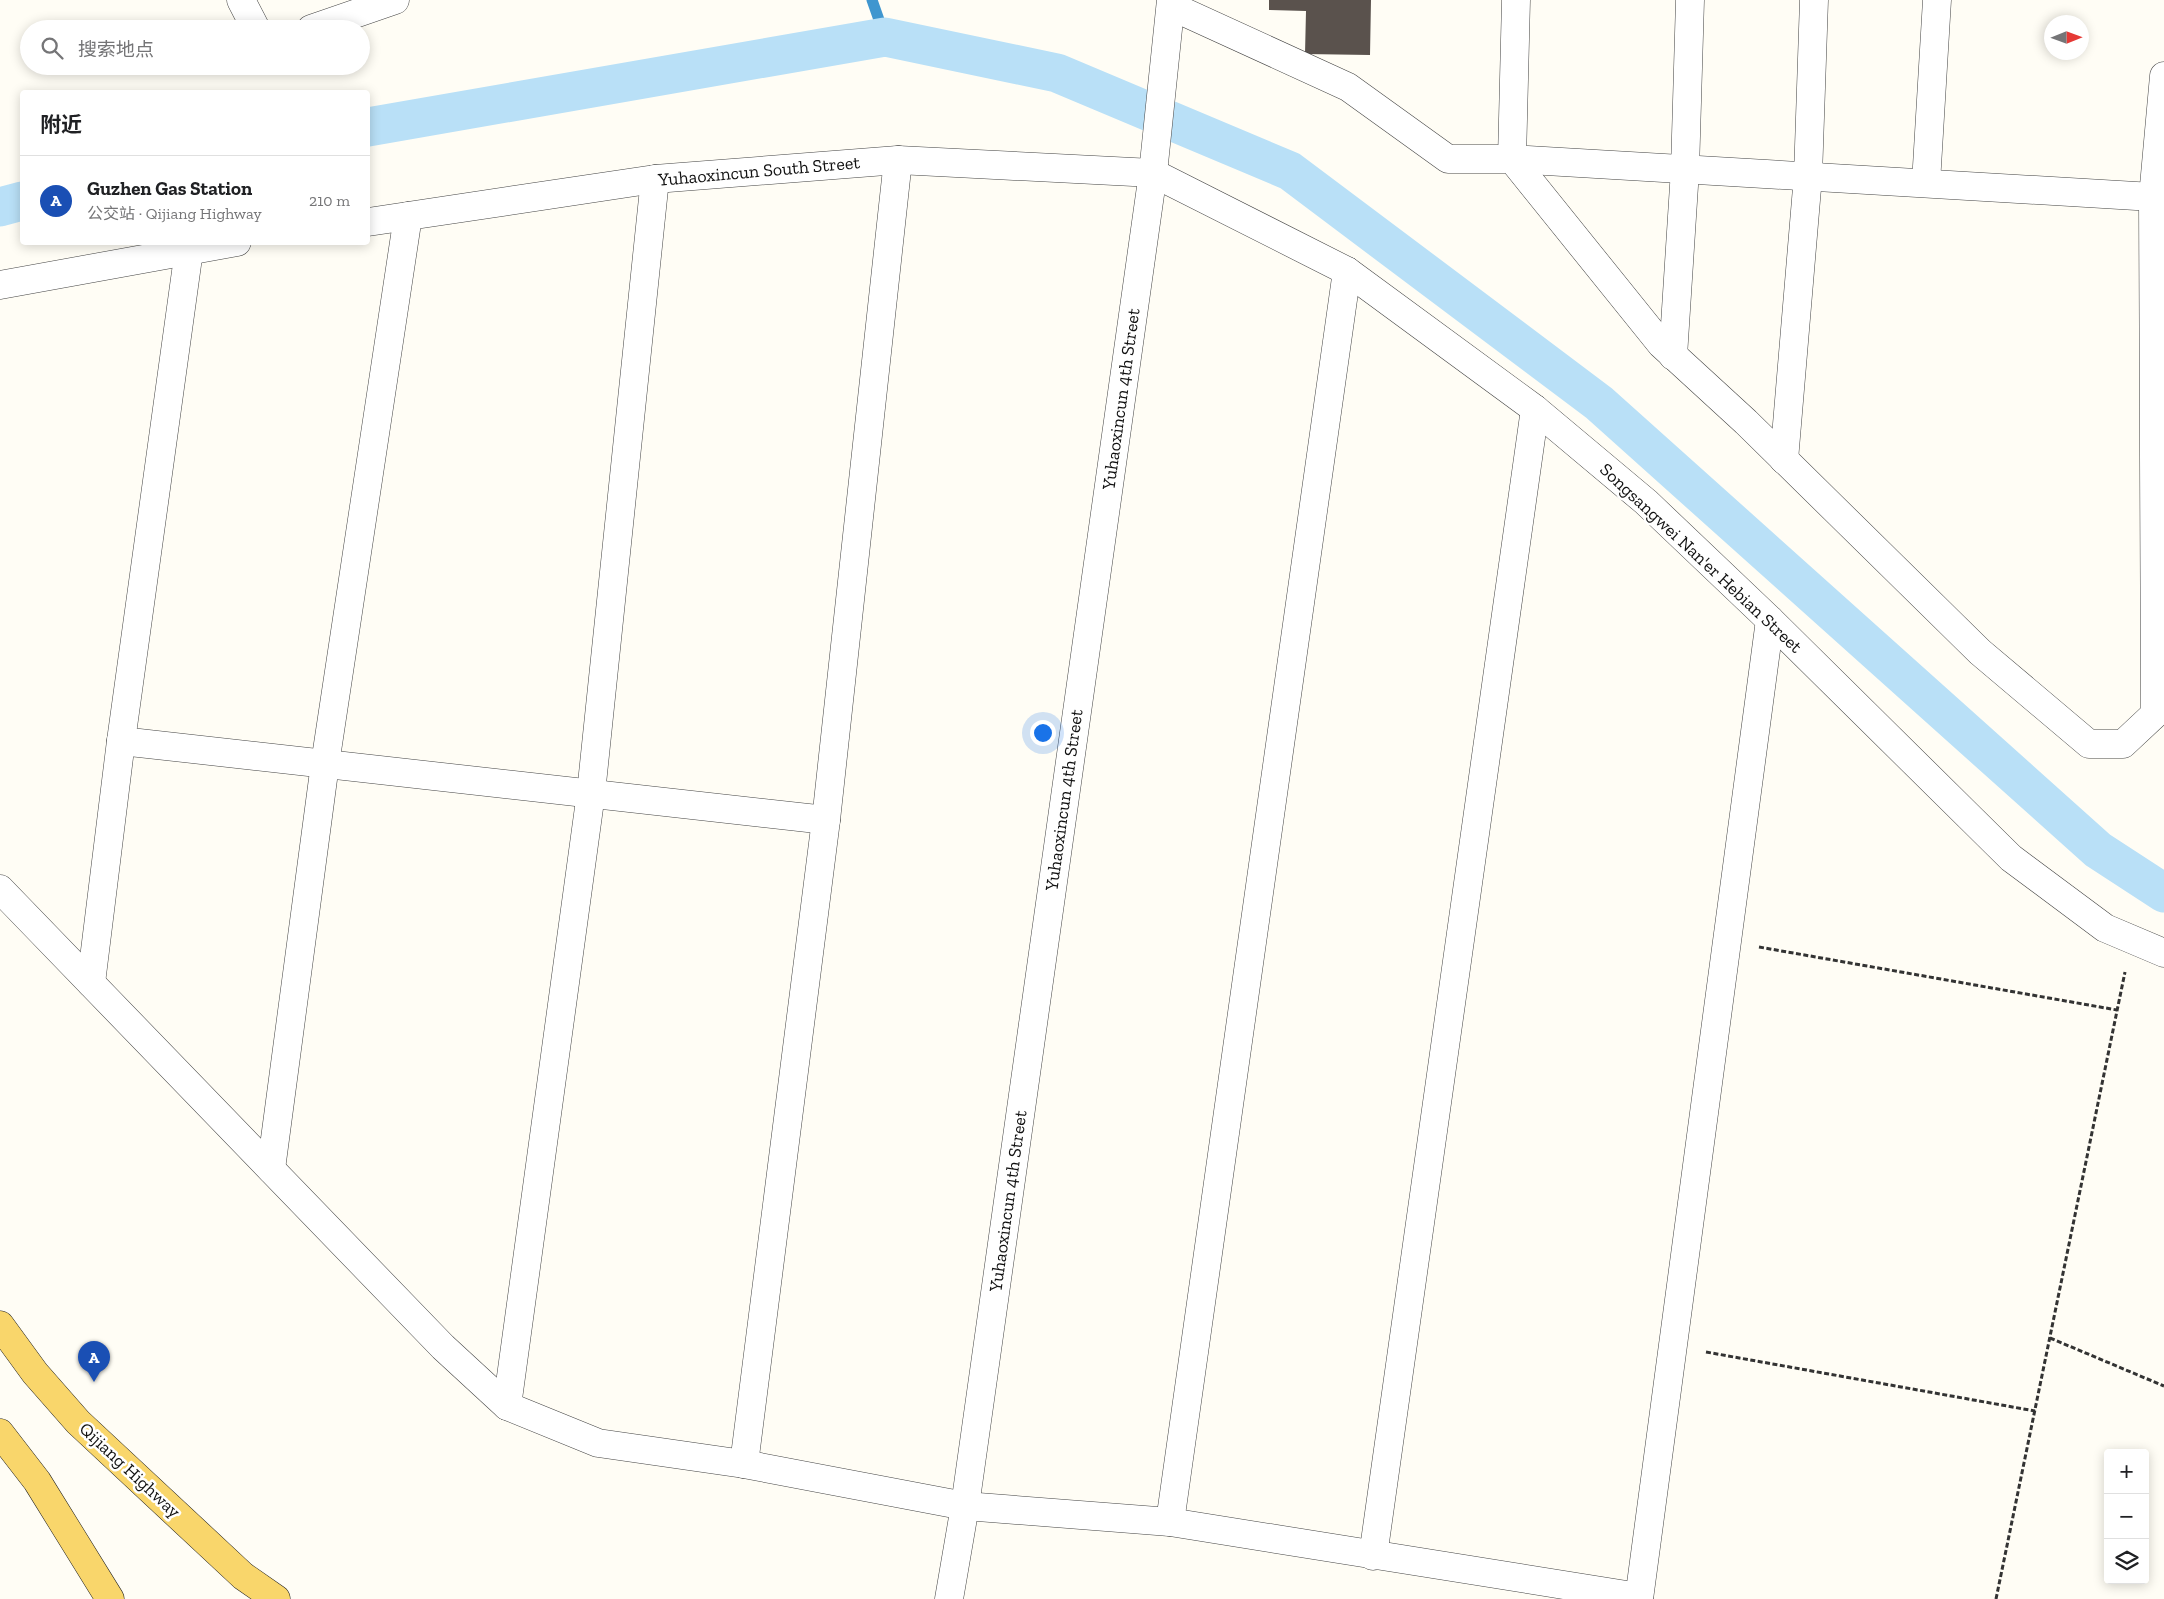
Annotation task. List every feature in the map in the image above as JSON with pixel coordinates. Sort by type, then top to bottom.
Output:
[{"type":"main road","name":"Qijiang Highway","points":[[0,1325],[35,1374],[78,1422],[243,1576],[276,1599]]},
{"type":"main road","points":[[0,1433],[37,1481],[110,1599]]},
{"type":"street","points":[[241,0],[251,20]]},
{"type":"street","points":[[337,20],[395,0]]},
{"type":"street","points":[[1516,0],[1512,159],[1661,344],[1784,460],[1980,652],[2089,744],[2122,744],[2156,714],[2153,197],[2164,76]]},
{"type":"street","points":[[1673,356],[1685,170],[1690,0]]},
{"type":"street","points":[[1784,460],[1808,176],[1814,0]]},
{"type":"street","points":[[1926,184],[1936,0]]},
{"type":"street","points":[[1171,3],[1348,87],[1448,159],[1512,159],[2153,197]]},
{"type":"street","name":"Yuhaoxincun 4th Street","points":[[949,1599],[965,1506],[1153,173],[1171,3]]},
{"type":"street","points":[[744,1464],[826,820],[898,160]]},
{"type":"street","name":"Yuhaoxincun South Street","points":[[370,222],[655,179],[898,160],[1153,173]]},
{"type":"street","name":"Songsangwei Nan'er Hebian Street","points":[[1153,173],[1347,272],[1535,409],[1646,502],[1770,620],[2011,858],[2105,928],[2164,953]]},
{"type":"street","points":[[507,1406],[591,793],[655,179]]},
{"type":"street","points":[[271,1169],[325,764],[408,216]]},
{"type":"street","points":[[0,285],[219,245]]},
{"type":"street","points":[[91,983],[121,741],[189,250]]},
{"type":"street","points":[[1170,1522],[1347,272]]},
{"type":"street","points":[[1374,1556],[1535,409]]},
{"type":"street","points":[[0,890],[443,1347],[507,1406],[598,1443],[744,1464],[965,1506],[1170,1522],[1639,1598],[1770,620]]},
{"type":"street","points":[[121,741],[826,820]]},
{"type":"path","points":[[1996,1599],[2131,940]]},
{"type":"path","points":[[1727,941],[2118,1010]]},
{"type":"path","points":[[2050,1338],[2164,1386]]},
{"type":"path","points":[[1673,1346],[2035,1411]]},
{"type":"building","points":[[1269,0],[1371,0],[1370,55],[1305,54],[1306,11],[1269,10]]},
{"type":"waterway","points":[[872,0],[885,37]]},
{"type":"waterway","points":[[370,127],[885,37],[1057,73],[1290,171],[1599,403],[2098,850],[2164,893]]},
{"type":"waterway","points":[[0,207],[20,202]]},
{"type":"place","name":"Guzhen Gas Station","points":[[94,1382]]}]
